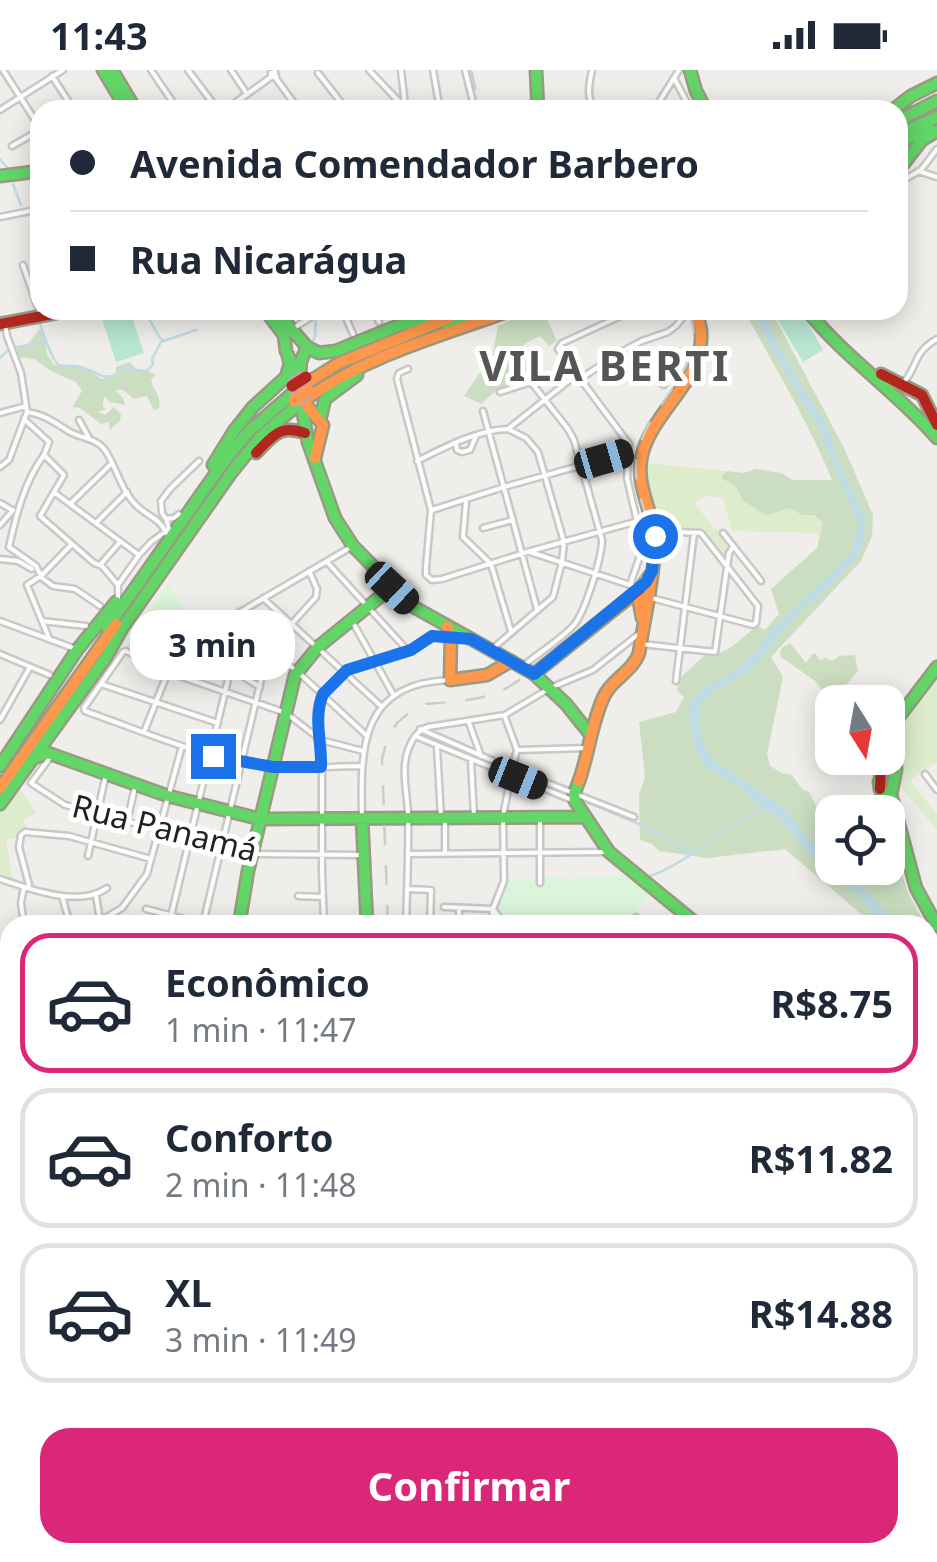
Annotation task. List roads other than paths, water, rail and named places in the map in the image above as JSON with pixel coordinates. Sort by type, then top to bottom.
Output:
[{"type":"main road","points":[[103,70],[120,100]]},
{"type":"main road","points":[[112,70],[130,100]]},
{"type":"main road","points":[[536,70],[538,100]]},
{"type":"main road","points":[[682,72],[692,100]]},
{"type":"main road","points":[[682,72],[701,100]]},
{"type":"main road","points":[[907,100],[937,86]]},
{"type":"main road","points":[[908,116],[937,102]]},
{"type":"main road","points":[[908,128],[937,115]]},
{"type":"main road","points":[[908,139],[937,130]]},
{"type":"main road","points":[[908,158],[922,140],[937,130]]},
{"type":"main road","points":[[0,176],[30,172]]},
{"type":"main road","points":[[2,324],[30,318]]},
{"type":"main road","points":[[3,757],[77,650],[118,600],[166,526],[180,514],[234,431],[286,377],[290,364],[284,335],[273,320]]},
{"type":"main road","points":[[283,320],[299,339],[319,353],[336,351],[415,320]]},
{"type":"main road","points":[[0,779],[248,432],[362,346],[425,320]]},
{"type":"main road","points":[[308,386],[339,362],[453,320]]},
{"type":"main road","points":[[308,386],[484,320]]},
{"type":"main road","points":[[686,915],[610,852],[575,798],[590,734],[606,691],[636,662],[642,636],[641,596],[652,571],[654,531],[640,481],[642,454],[652,426],[699,358],[700,320]]},
{"type":"main road","points":[[816,320],[826,335],[913,410],[937,438]]},
{"type":"main road","points":[[820,320],[866,364],[920,394],[937,426]]},
{"type":"main road","points":[[287,352],[292,340],[299,339]]},
{"type":"main road","points":[[299,339],[305,405],[320,427]]},
{"type":"main road","points":[[315,458],[325,399],[400,350]]},
{"type":"main road","points":[[287,352],[294,365],[305,433],[334,514],[353,546],[412,606],[449,631],[522,667],[550,688],[590,734]]},
{"type":"main road","points":[[213,465],[261,411],[293,397]]},
{"type":"main road","points":[[0,804],[34,758],[49,750],[123,626],[245,454],[293,397]]},
{"type":"main road","points":[[0,788],[234,458],[293,397]]},
{"type":"main road","points":[[913,410],[923,414],[929,407]]},
{"type":"main road","points":[[218,492],[282,429],[289,427],[314,437],[320,427]]},
{"type":"main road","points":[[241,915],[297,671],[318,647],[392,588]]},
{"type":"main road","points":[[449,631],[450,680],[487,675],[522,667],[641,596]]},
{"type":"main road","points":[[905,694],[937,655]]},
{"type":"main road","points":[[886,795],[896,770],[894,736],[898,718],[937,667]]},
{"type":"main road","points":[[49,750],[168,796],[260,819],[584,817]]},
{"type":"main road","points":[[883,775],[916,888],[931,915]]},
{"type":"main road","points":[[362,818],[367,915]]},
{"type":"main road","points":[[905,874],[922,915]]},
{"type":"street","points":[[4,70],[30,112]]},
{"type":"street","points":[[0,110],[62,70]]},
{"type":"street","points":[[151,70],[171,100]]},
{"type":"street","points":[[188,70],[213,100]]},
{"type":"street","points":[[230,70],[247,94]]},
{"type":"street","points":[[369,70],[397,100]]},
{"type":"street","points":[[401,70],[405,100]]},
{"type":"street","points":[[433,70],[438,100]]},
{"type":"street","points":[[465,70],[472,100]]},
{"type":"street","points":[[590,100],[592,70]]},
{"type":"street","points":[[661,100],[682,72]]},
{"type":"street","points":[[237,100],[273,73],[291,100]]},
{"type":"street","points":[[318,73],[340,100]]},
{"type":"street","points":[[52,76],[68,100]]},
{"type":"street","points":[[12,146],[30,135]]},
{"type":"street","points":[[908,177],[937,150]]},
{"type":"street","points":[[918,171],[937,177]]},
{"type":"street","points":[[0,216],[30,211]]},
{"type":"street","points":[[22,266],[30,287]]},
{"type":"street","points":[[299,339],[310,320]]},
{"type":"street","points":[[348,320],[353,334]]},
{"type":"street","points":[[612,320],[562,342],[558,349],[630,444],[627,478],[643,547],[641,596]]},
{"type":"street","points":[[417,462],[455,443],[508,429],[578,377],[681,320]]},
{"type":"street","points":[[0,467],[9,460],[26,412],[21,373],[2,324]]},
{"type":"street","points":[[891,380],[906,380],[917,355],[937,339]]},
{"type":"street","points":[[620,352],[664,384]]},
{"type":"street","points":[[408,369],[399,373],[396,380],[431,510],[426,575],[432,580],[638,521]]},
{"type":"street","points":[[909,376],[920,394]]},
{"type":"street","points":[[500,392],[531,382],[568,430],[582,465],[602,550],[575,624],[522,667]]},
{"type":"street","points":[[482,411],[525,552],[538,610]]},
{"type":"street","points":[[0,412],[46,417],[104,448],[136,506],[166,526]]},
{"type":"street","points":[[26,412],[50,445],[15,511],[8,548],[36,566],[53,586],[74,589],[100,606]]},
{"type":"street","points":[[79,420],[89,438]]},
{"type":"street","points":[[491,650],[553,597],[564,542],[541,460],[526,438],[508,429]]},
{"type":"street","points":[[455,443],[457,450],[465,452],[476,436]]},
{"type":"street","points":[[431,510],[629,452]]},
{"type":"street","points":[[44,455],[64,476],[39,515],[100,565],[118,585]]},
{"type":"street","points":[[166,526],[161,501],[199,461]]},
{"type":"street","points":[[70,504],[111,464]]},
{"type":"street","points":[[96,523],[127,492]]},
{"type":"street","points":[[55,493],[139,555]]},
{"type":"street","points":[[466,500],[463,538],[491,564],[511,631]]},
{"type":"street","points":[[0,504],[15,511]]},
{"type":"street","points":[[0,525],[15,511]]},
{"type":"street","points":[[484,528],[514,520]]},
{"type":"street","points":[[118,600],[118,585],[166,526]]},
{"type":"street","points":[[525,552],[595,573],[641,596],[754,625],[758,606],[697,533],[654,531]]},
{"type":"street","points":[[676,681],[697,533]]},
{"type":"street","points":[[722,533],[761,581]]},
{"type":"street","points":[[100,565],[120,542]]},
{"type":"street","points":[[50,638],[27,585],[73,543]]},
{"type":"street","points":[[353,546],[230,618],[226,626],[297,671],[367,736]]},
{"type":"street","points":[[406,915],[405,765],[407,752],[420,729],[504,715],[550,688],[593,670],[642,636],[680,648],[715,652],[729,552],[734,547]]},
{"type":"street","points":[[528,570],[535,553]]},
{"type":"street","points":[[0,559],[18,561],[32,569]]},
{"type":"street","points":[[328,562],[408,651]]},
{"type":"street","points":[[208,915],[228,811],[268,650],[318,593],[310,572]]},
{"type":"street","points":[[262,598],[382,706]]},
{"type":"street","points":[[0,621],[77,650]]},
{"type":"street","points":[[42,621],[86,626]]},
{"type":"street","points":[[352,621],[393,694]]},
{"type":"street","points":[[323,915],[318,713],[322,696],[344,672],[408,651],[429,637],[449,631]]},
{"type":"street","points":[[171,915],[239,635]]},
{"type":"street","points":[[144,732],[168,672],[188,641],[230,662],[234,671],[260,687]]},
{"type":"street","points":[[361,766],[273,767],[210,756],[84,710],[124,651],[168,672],[286,714],[321,740],[363,751]]},
{"type":"street","points":[[0,654],[50,675]]},
{"type":"street","points":[[0,720],[30,667]]},
{"type":"street","points":[[362,818],[363,751],[382,706],[393,694],[421,682],[450,680]]},
{"type":"street","points":[[102,684],[218,724]]},
{"type":"street","points":[[492,915],[504,881],[503,816],[517,750],[504,715]]},
{"type":"street","points":[[469,722],[482,756]]},
{"type":"street","points":[[420,729],[482,756],[511,776],[575,798]]},
{"type":"street","points":[[414,736],[511,776],[634,818]]},
{"type":"street","points":[[436,745],[445,854]]},
{"type":"street","points":[[110,915],[122,908],[148,874],[182,746]]},
{"type":"street","points":[[517,750],[588,748]]},
{"type":"street","points":[[437,754],[446,749]]},
{"type":"street","name":"Rua Panamá","points":[[49,750],[30,783],[65,805],[252,854],[364,855]]},
{"type":"street","points":[[471,759],[474,816]]},
{"type":"street","points":[[471,769],[479,762]]},
{"type":"street","points":[[88,856],[106,774]]},
{"type":"street","points":[[924,774],[934,781],[937,790]]},
{"type":"street","points":[[127,822],[136,785]]},
{"type":"street","points":[[540,816],[540,883]]},
{"type":"street","points":[[22,915],[20,904],[29,885],[19,847],[22,834],[59,834],[151,858]]},
{"type":"street","points":[[408,854],[610,852]]},
{"type":"street","points":[[0,879],[47,895],[96,895],[107,888]]},
{"type":"street","points":[[406,889],[431,890],[430,915]]},
{"type":"street","points":[[62,895],[67,915]]},
{"type":"street","points":[[96,895],[98,915]]},
{"type":"street","points":[[298,896],[322,896]]},
{"type":"street","points":[[444,907],[492,909]]},
{"type":"street","points":[[459,908],[459,915]]},
{"type":"street","points":[[146,909],[167,915]]},
{"type":"street","points":[[492,909],[496,915]]},
{"type":"water","points":[[757,320],[766,320],[827,425],[838,460],[865,518],[861,549],[748,672],[699,704],[701,735],[714,760],[784,808],[815,843],[815,858],[777,817],[709,769],[700,758],[691,733],[689,704],[696,693],[752,655],[771,630],[852,551],[858,523],[813,416]]},
{"type":"water","points":[[845,885],[859,885],[889,915],[874,915]]},
{"type":"waterway","points":[[0,159],[10,171]]},
{"type":"waterway","points":[[13,184],[21,205]]},
{"type":"waterway","points":[[150,320],[165,341]]},
{"type":"waterway","points":[[313,342],[316,320]]},
{"type":"waterway","points":[[39,321],[59,365],[84,368],[105,377],[128,369],[147,371],[161,342],[196,330]]},
{"type":"waterway","points":[[0,358],[12,349],[45,339]]},
{"type":"waterway","points":[[423,734],[567,795]]},
{"type":"waterway","points":[[583,800],[689,851]]},
{"type":"waterway","points":[[646,877],[678,863],[763,809]]},
{"type":"railway","points":[[471,70],[479,100]]},
{"type":"railway","points":[[388,915],[382,759],[387,740],[397,723],[426,704],[478,698],[506,688],[569,643],[639,582],[648,561],[650,538],[638,487],[637,458],[649,425],[688,362],[693,346],[691,320]]},
{"type":"district","name":"VILA BERTI","points":[[605,364]]}]
